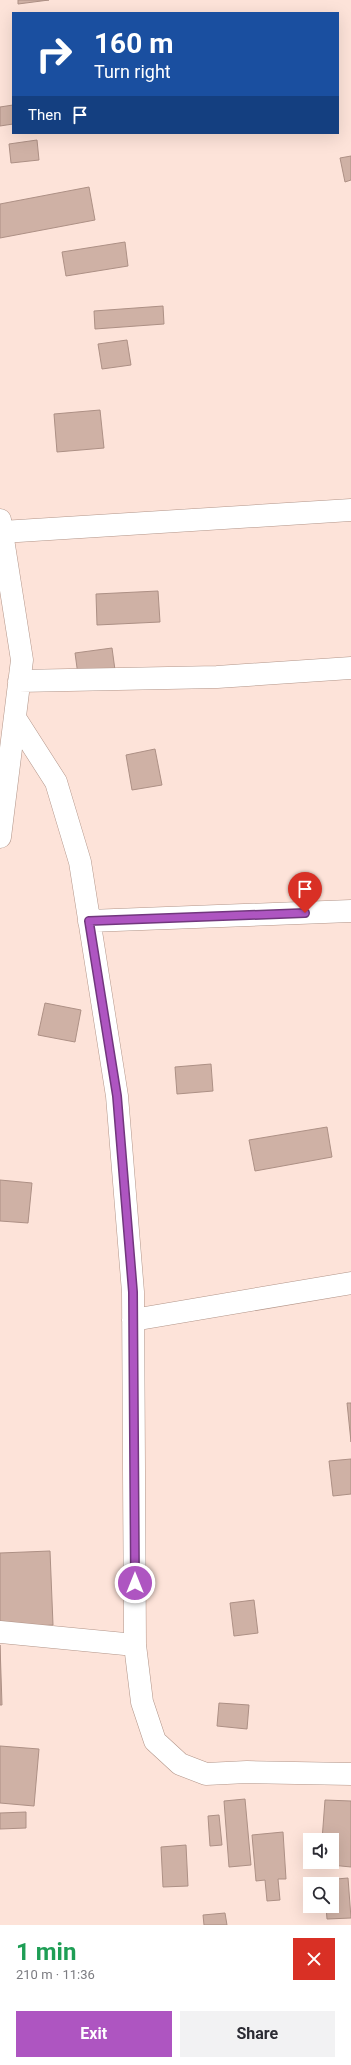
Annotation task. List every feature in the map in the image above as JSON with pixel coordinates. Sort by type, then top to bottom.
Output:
[{"type":"street","points":[[0,837],[15,718],[12,688],[22,660],[1,526],[351,510]]},
{"type":"street","points":[[12,688],[351,668]]},
{"type":"street","points":[[15,718],[56,782],[80,862],[117,1096],[133,1292],[135,1645],[142,1702],[155,1741],[180,1764],[206,1774],[247,1772],[351,1774]]},
{"type":"street","points":[[89,921],[351,912]]},
{"type":"street","points":[[133,1320],[351,1283]]},
{"type":"street","points":[[0,1632],[135,1645]]},
{"type":"building","points":[[18,0],[49,0],[18,4]]},
{"type":"building","points":[[12,105],[12,124],[0,126],[0,107]]},
{"type":"building","points":[[37,140],[39,160],[11,163],[9,144]]},
{"type":"building","points":[[351,156],[351,180],[345,182],[340,158]]},
{"type":"building","points":[[89,187],[95,220],[0,238],[0,204]]},
{"type":"building","points":[[125,242],[128,266],[66,276],[62,252]]},
{"type":"building","points":[[163,306],[164,324],[95,329],[94,311]]},
{"type":"building","points":[[127,340],[131,365],[102,369],[98,344]]},
{"type":"building","points":[[100,410],[104,448],[57,452],[54,414]]},
{"type":"building","points":[[158,591],[160,622],[97,625],[96,594]]},
{"type":"building","points":[[112,648],[115,670],[78,675],[75,653]]},
{"type":"building","points":[[155,749],[162,785],[132,790],[126,755]]},
{"type":"building","points":[[45,1003],[81,1010],[75,1042],[38,1035]]},
{"type":"building","points":[[211,1064],[213,1091],[177,1094],[175,1067]]},
{"type":"building","points":[[327,1127],[332,1157],[255,1171],[249,1140]]},
{"type":"building","points":[[0,1180],[32,1183],[28,1223],[0,1221]]},
{"type":"building","points":[[347,1403],[351,1403],[351,1442]]},
{"type":"building","points":[[351,1459],[351,1494],[333,1496],[329,1461]]},
{"type":"building","points":[[50,1551],[53,1625],[0,1628],[0,1553]]},
{"type":"building","points":[[254,1600],[258,1633],[234,1636],[230,1603]]},
{"type":"building","points":[[0,1645],[2,1705],[0,1705]]},
{"type":"building","points":[[219,1703],[249,1705],[247,1729],[217,1726]]},
{"type":"building","points":[[0,1746],[39,1749],[34,1806],[0,1803]]},
{"type":"building","points":[[245,1799],[251,1865],[229,1867],[224,1801]]},
{"type":"building","points":[[325,1800],[351,1801],[351,1867],[339,1866],[339,1833],[323,1833]]},
{"type":"building","points":[[26,1812],[26,1828],[0,1829],[0,1813]]},
{"type":"building","points":[[219,1815],[222,1845],[210,1846],[208,1816]]},
{"type":"building","points":[[283,1832],[286,1879],[278,1879],[280,1900],[267,1901],[265,1880],[256,1881],[252,1835]]},
{"type":"building","points":[[186,1845],[188,1886],[163,1887],[161,1847]]},
{"type":"building","points":[[348,1878],[351,1918],[327,1919],[327,1913],[339,1913],[339,1879]]},
{"type":"building","points":[[225,1913],[227,1925],[204,1925],[203,1915]]},
{"type":"route","points":[[135,1583],[133,1292],[117,1096],[89,921],[305,913]]}]
